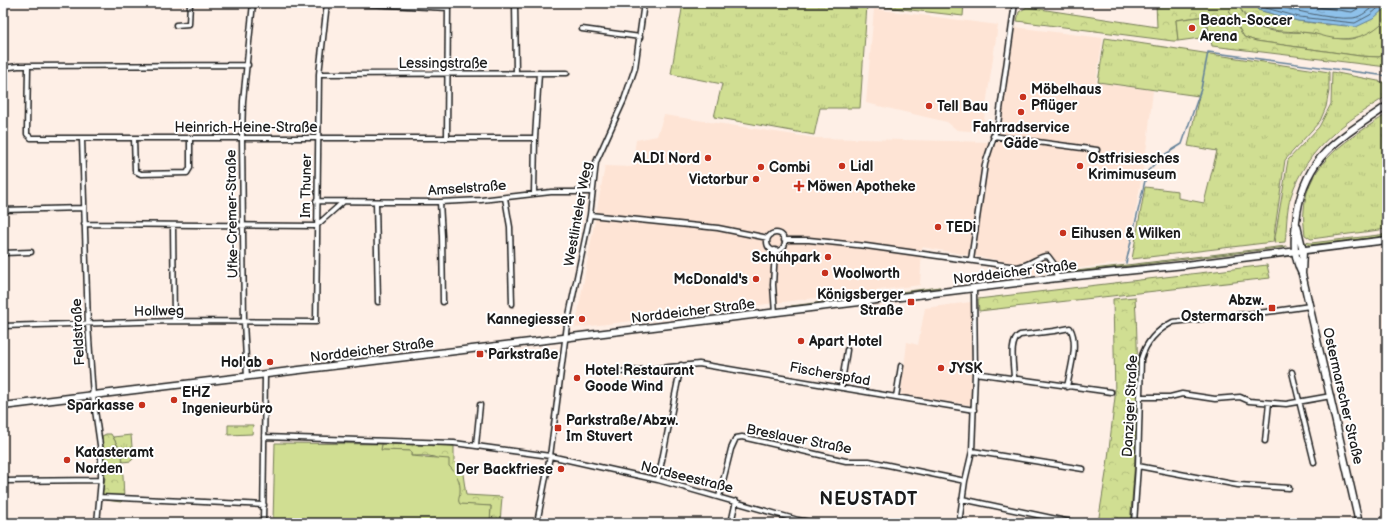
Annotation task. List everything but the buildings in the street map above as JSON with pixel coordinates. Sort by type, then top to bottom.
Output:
[{"type":"main road","points":[[1294,252],[1296,222],[1301,192],[1309,173],[1318,160],[1339,139],[1387,106]]},
{"type":"main road","name":"Ostermarscher Straße","points":[[1296,222],[1303,251],[1302,274]]},
{"type":"main road","name":"Norddeicher Straße","points":[[3,406],[974,290],[1057,278],[1303,251],[1387,240]]},
{"type":"main road","name":"Ostermarscher Straße","points":[[1294,252],[1302,274],[1310,306],[1359,523]]},
{"type":"street","points":[[176,25],[189,24],[190,3]]},
{"type":"street","name":"Ufke-Cremer-Straße","points":[[247,377],[244,322],[242,138],[243,101],[248,65],[253,3]]},
{"type":"street","name":"Im Thuner","points":[[316,322],[316,201],[319,74],[327,3]]},
{"type":"street","points":[[347,3],[448,5],[447,138]]},
{"type":"street","points":[[515,3],[516,73]]},
{"type":"street","name":"Westlinteler Weg","points":[[566,339],[590,214],[596,162],[630,85],[635,68],[644,3]]},
{"type":"street","points":[[971,260],[986,164],[993,136],[998,124],[1015,3]]},
{"type":"street","points":[[582,29],[640,37]]},
{"type":"street","points":[[3,68],[248,65]]},
{"type":"street","name":"Heinrich-Heine-Straße","points":[[28,67],[28,136],[34,138],[535,138]]},
{"type":"street","points":[[534,194],[535,138],[539,73]]},
{"type":"street","name":"Lessingstraße","points":[[319,74],[567,73]]},
{"type":"street","points":[[993,136],[1097,150]]},
{"type":"street","points":[[134,138],[134,171],[141,174],[187,173],[190,168],[190,139]]},
{"type":"street","name":"Feldstraße","points":[[82,139],[88,324],[93,396],[101,452],[101,480],[97,523]]},
{"type":"street","name":"Amselstraße","points":[[316,201],[440,202],[505,198],[551,192],[592,192]]},
{"type":"street","points":[[505,198],[510,227],[512,304]]},
{"type":"street","points":[[84,224],[316,226],[343,202]]},
{"type":"street","points":[[376,202],[378,302]]},
{"type":"street","points":[[440,202],[443,302]]},
{"type":"street","points":[[3,210],[84,208]]},
{"type":"street","points":[[590,214],[718,228],[768,238]]},
{"type":"street","points":[[173,225],[174,322]]},
{"type":"street","points":[[784,240],[782,248],[775,250],[768,246],[768,238],[772,234],[778,234],[784,240],[819,240],[1017,267],[1026,266],[1040,258],[1048,256],[1054,264],[1057,278]]},
{"type":"street","points":[[775,250],[773,285],[775,313]]},
{"type":"street","points":[[3,252],[31,252]]},
{"type":"street","points":[[965,523],[960,522],[965,481],[972,451],[976,373],[974,290]]},
{"type":"street","name":"Danziger Straße","points":[[1134,523],[1138,466],[1141,359],[1145,346],[1166,325],[1178,321],[1252,314],[1310,306]]},
{"type":"street","name":"Hollweg","points":[[3,326],[174,322],[316,322]]},
{"type":"street","points":[[1014,378],[1013,343],[1016,337],[1020,335],[1070,328],[1074,335],[1072,362],[1067,387]]},
{"type":"street","points":[[538,523],[550,456],[566,339]]},
{"type":"street","points":[[841,388],[847,350]]},
{"type":"street","name":"Fischerspfad","points":[[620,372],[699,364],[974,410]]},
{"type":"street","points":[[658,480],[681,365]]},
{"type":"street","points":[[896,397],[901,366]]},
{"type":"street","points":[[1292,372],[1314,462]]},
{"type":"street","points":[[976,373],[1111,392]]},
{"type":"street","points":[[263,523],[264,375]]},
{"type":"street","points":[[1140,397],[1170,397],[1182,394],[1215,399],[1240,397],[1249,401],[1286,404],[1331,396]]},
{"type":"street","points":[[1265,441],[1269,403]]},
{"type":"street","points":[[476,445],[480,405]]},
{"type":"street","name":"Nordseestraße","points":[[264,437],[454,443],[550,456],[658,480],[736,501],[798,520],[817,523]]},
{"type":"street","name":"Breslauer Straße","points":[[719,497],[731,448],[736,438],[742,437],[846,461],[869,461],[965,481]]},
{"type":"street","points":[[972,451],[1083,469]]},
{"type":"street","points":[[1138,466],[1238,485],[1289,488]]},
{"type":"street","points":[[3,481],[101,480]]},
{"type":"street","points":[[100,497],[264,505]]},
{"type":"street","points":[[962,499],[1075,523]]},
{"type":"street","points":[[731,523],[736,501]]},
{"type":"shaded area","points":[[874,9],[998,25],[982,132],[957,130],[947,122],[866,103]]},
{"type":"shaded area","points":[[1014,27],[1103,38],[1096,82],[1153,90],[1147,145],[1127,262],[1017,276],[1014,263],[922,247],[920,285],[575,328],[605,166],[632,167],[636,140],[657,136],[664,115],[815,138],[994,142],[1001,125]]},
{"type":"shaded area","points":[[971,302],[971,405],[901,395],[907,342],[918,345],[925,308]]},
{"type":"green space","points":[[683,3],[964,3],[963,16],[867,5],[860,108],[820,108],[814,135],[714,117],[722,84],[671,74]]},
{"type":"green space","points":[[1156,3],[1234,3],[1229,12],[1244,37],[1256,41],[1360,56],[1379,57],[1387,53],[1387,67],[1212,46],[1206,16],[1176,20],[1178,41],[1017,21],[1019,12],[1027,7],[1157,27]]},
{"type":"green space","points":[[1234,3],[1237,3],[1251,23],[1258,27],[1272,31],[1304,32],[1340,39],[1350,39],[1365,34],[1387,18],[1387,53],[1379,57],[1360,56],[1256,41],[1244,37],[1229,11]]},
{"type":"green space","points":[[1237,3],[1256,3],[1258,10],[1298,21],[1328,25],[1373,18],[1387,6],[1387,18],[1369,33],[1348,39],[1340,39],[1311,33],[1278,31],[1260,26],[1244,14]]},
{"type":"green space","name":"Beach-Soccer Arena","points":[[1206,16],[1208,37],[1178,41],[1176,20]]},
{"type":"green space","points":[[1105,38],[1329,72],[1329,91],[1326,107],[1320,121],[1285,160],[1273,242],[1132,259],[1145,187],[1178,191],[1178,198],[1204,203],[1217,151],[1188,146],[1199,96],[1098,82]]},
{"type":"green space","points":[[1332,72],[1383,82],[1387,81],[1387,96],[1342,126],[1329,137],[1307,163],[1298,179],[1289,201],[1285,242],[1274,243],[1288,160],[1319,127],[1331,104]]},
{"type":"green space","points":[[1387,114],[1387,229],[1311,239],[1305,235],[1304,210],[1307,193],[1313,178],[1322,164],[1333,153],[1359,132]]},
{"type":"green space","points":[[1387,234],[1387,236],[1309,245],[1304,242],[1311,243]]},
{"type":"green space","points":[[1286,246],[1070,273],[1068,272]]},
{"type":"green space","points":[[1267,265],[1270,278],[979,311],[978,299]]},
{"type":"green space","points":[[940,287],[852,301],[792,308],[791,306]]},
{"type":"green space","points":[[1135,297],[1137,325],[1137,410],[1130,523],[1098,523],[1107,467],[1115,397],[1113,299]]},
{"type":"green space","points":[[228,425],[253,425],[252,434],[228,435]]},
{"type":"green space","points":[[111,434],[122,453],[124,499],[121,502],[105,500],[102,495],[105,478],[102,436]]},
{"type":"green space","points":[[131,435],[133,459],[131,461],[123,462],[122,453],[113,437]]},
{"type":"green space","points":[[275,443],[382,444],[381,450],[411,451],[411,456],[449,459],[449,466],[456,474],[460,484],[459,503],[491,506],[490,523],[292,523],[273,521]]},
{"type":"green space","points":[[382,444],[454,446],[454,461],[463,474],[466,495],[502,497],[500,523],[490,523],[491,506],[460,505],[458,500],[458,480],[446,464],[432,456],[411,456],[411,451],[381,450]]},
{"type":"water","points":[[1256,3],[1387,3],[1387,6],[1373,19],[1356,27],[1298,21],[1258,10]]},
{"type":"waterway","points":[[1126,263],[1147,172],[1161,157],[1182,144],[1201,89],[1208,52],[1387,76]]},
{"type":"place","name":"Beach-Soccer Arena","points":[[1192,28]]},
{"type":"place","name":"Möbelhaus Pflüger","points":[[1023,97]]},
{"type":"place","name":"Tell Bau","points":[[929,106]]},
{"type":"place","name":"Fahrradservice Gäde","points":[[1021,112]]},
{"type":"place","name":"ALDI Nord","points":[[708,158]]},
{"type":"place","name":"Lidl","points":[[842,166]]},
{"type":"place","name":"Ostfrisiesches Krimimuseum","points":[[1080,166]]},
{"type":"place","name":"Combi","points":[[761,167]]},
{"type":"place","name":"Victorbur","points":[[756,179]]},
{"type":"place","name":"Möwen Apotheke","points":[[799,186]]},
{"type":"place","name":"TEDi","points":[[938,227]]},
{"type":"place","name":"Eihusen & Wilken","points":[[1063,233]]},
{"type":"place","name":"Schuhpark","points":[[828,257]]},
{"type":"place","name":"Woolworth","points":[[825,273]]},
{"type":"place","name":"McDonald's","points":[[756,279]]},
{"type":"place","name":"Königsberger Straße","points":[[911,302]]},
{"type":"place","name":"Abzw. Ostermarsch","points":[[1272,308]]},
{"type":"place","name":"Kannegiesser","points":[[582,319]]},
{"type":"place","name":"Apart Hotel","points":[[801,341]]},
{"type":"place","name":"Parkstraße","points":[[480,354]]},
{"type":"place","name":"Hol'ab","points":[[270,362]]},
{"type":"place","name":"JYSK","points":[[941,368]]},
{"type":"place","name":"Hotel Restaurant Goode Wind","points":[[577,378]]},
{"type":"place","name":"EHZ Ingenieurbüro","points":[[174,400]]},
{"type":"place","name":"Sparkasse","points":[[142,405]]},
{"type":"place","name":"Parkstraße/Abzw. Im Stuvert","points":[[558,428]]},
{"type":"place","name":"Katasteramt Norden","points":[[67,460]]},
{"type":"place","name":"Der Backfriese","points":[[561,469]]},
{"type":"district","name":"NEUSTADT","points":[[869,499]]}]
